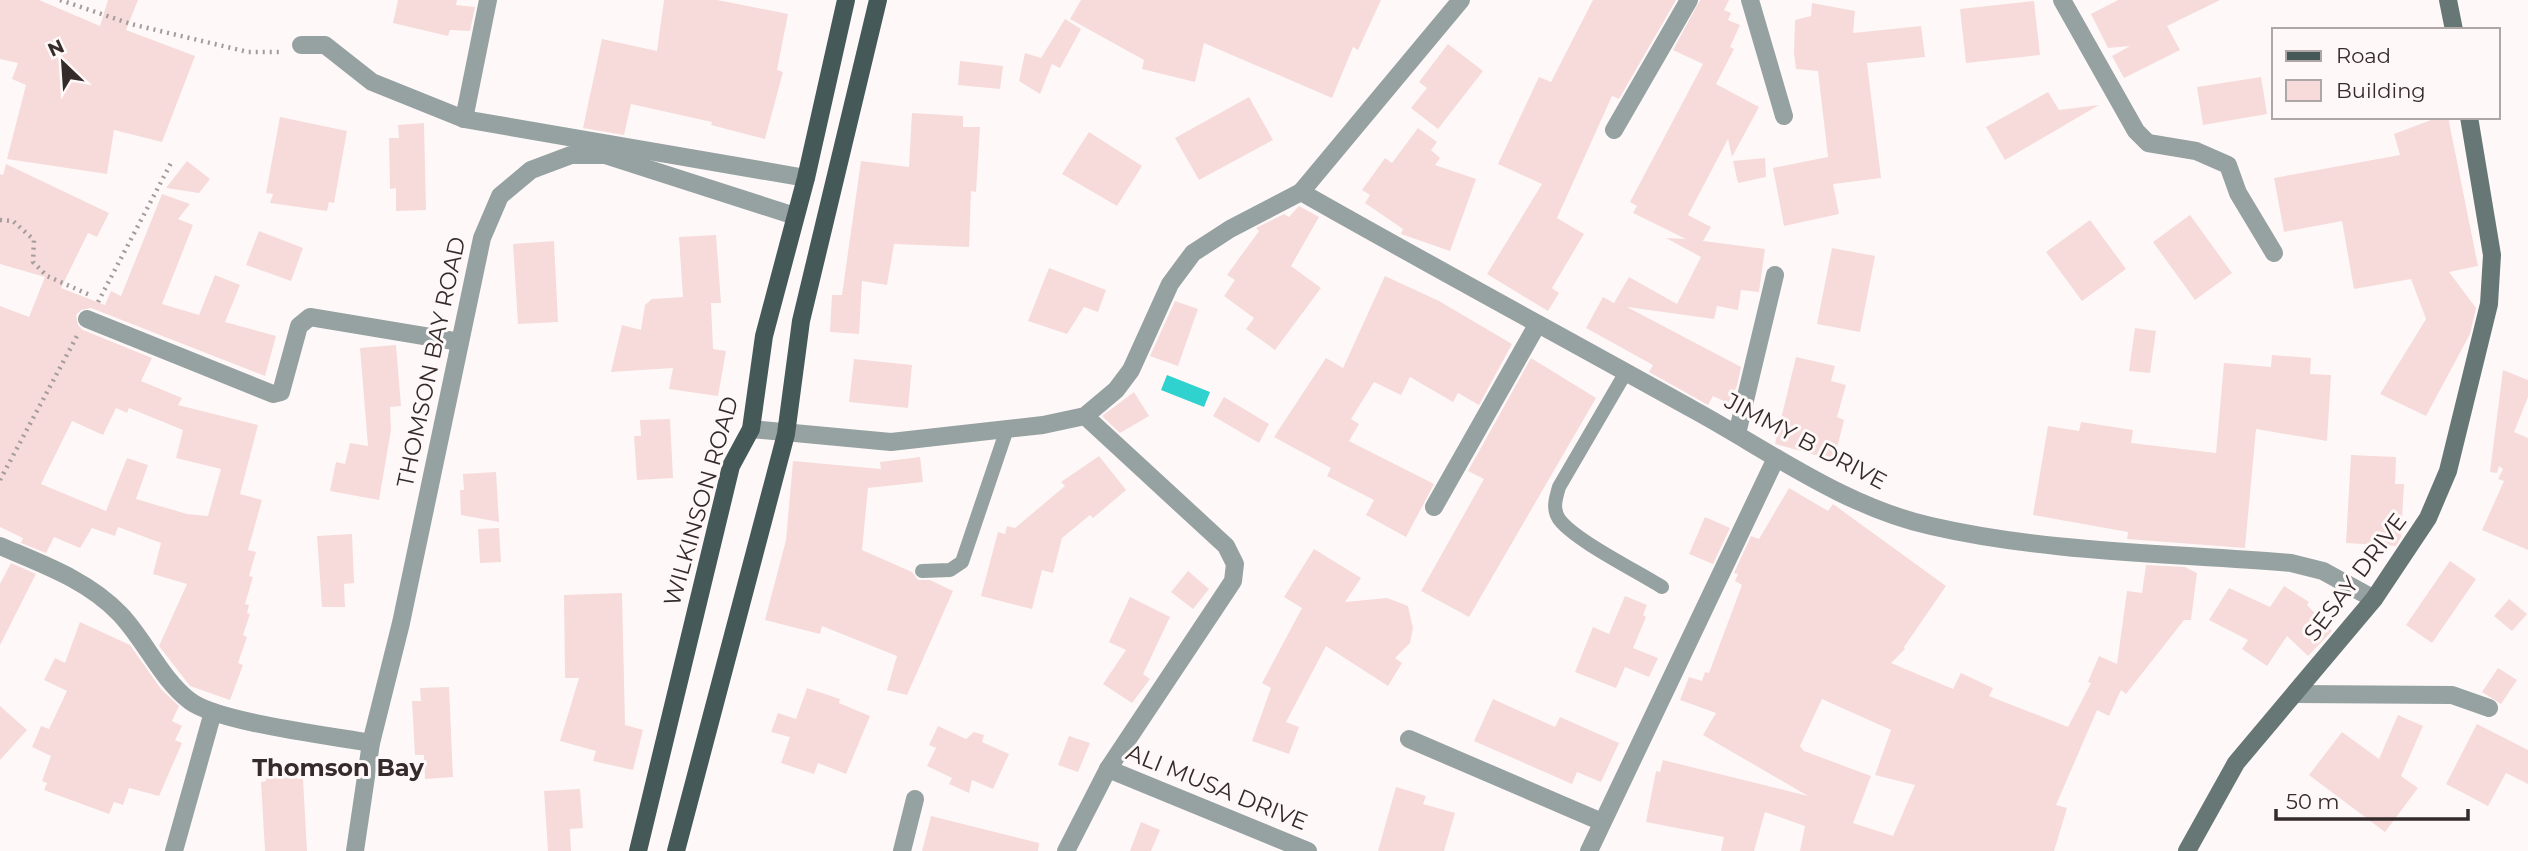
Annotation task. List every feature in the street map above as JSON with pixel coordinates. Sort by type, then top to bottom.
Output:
[{"type":"main road","name":"WILKINSON ROAD","points":[[638,851],[731,467],[751,429],[764,336],[806,178],[846,0]]},
{"type":"main road","points":[[676,851],[786,434],[801,321],[878,0]]},
{"type":"street","points":[[464,119],[488,0]]},
{"type":"street","points":[[751,429],[891,442],[1007,429],[1085,416],[1116,390],[1131,370],[1170,284],[1193,253],[1230,229],[1301,192],[1461,0]]},
{"type":"street","points":[[1614,130],[1689,0]]},
{"type":"street","points":[[1750,0],[1784,116]]},
{"type":"street","points":[[2062,0],[2136,131],[2148,143],[2196,151],[2228,165],[2238,193],[2274,253]]},
{"type":"street","points":[[2448,0],[2454,28]]},
{"type":"street","points":[[301,45],[325,45],[372,82],[464,119],[806,178]]},
{"type":"street","name":"SESAY DRIVE","points":[[2188,851],[2236,763],[2374,599],[2428,518],[2448,471],[2489,304],[2492,255],[2469,119]]},
{"type":"street","name":"THOMSON BAY ROAD","points":[[355,851],[371,743],[401,623],[482,238],[500,196],[531,170],[571,155],[606,155],[795,216]]},
{"type":"street","name":"JIMMY B DRIVE","points":[[1301,192],[1537,326],[1626,372],[1776,458],[1858,500],[1929,526],[2018,541],[2291,563],[2323,571],[2374,599]]},
{"type":"street","points":[[1737,434],[1775,275]]},
{"type":"street","points":[[87,319],[273,394],[281,392],[299,326],[310,317],[460,342]]},
{"type":"street","points":[[1434,507],[1537,326]]},
{"type":"street","points":[[1066,851],[1108,769],[1233,581],[1235,564],[1226,546],[1085,416]]},
{"type":"street","points":[[1589,851],[1776,458]]},
{"type":"street","points":[[0,546],[95,591],[121,614],[191,702],[213,712],[371,743]]},
{"type":"street","points":[[2295,694],[2452,695],[2489,708]]},
{"type":"street","points":[[173,851],[213,712]]},
{"type":"street","points":[[1409,739],[1602,822]]},
{"type":"street","name":"ALI MUSA DRIVE","points":[[1108,769],[1308,851]]},
{"type":"street","points":[[902,851],[915,799]]},
{"type":"lane","points":[[1626,372],[1559,487],[1554,503],[1558,517],[1571,530],[1662,587]]},
{"type":"lane","points":[[922,571],[950,570],[962,562],[1007,429]]},
{"type":"path","points":[[60,0],[131,24],[248,52],[281,52],[301,45]]},
{"type":"path","points":[[0,220],[13,221],[34,240],[33,262],[47,276],[99,300]]},
{"type":"water","points":[[1167,375],[1210,392],[1204,407],[1161,390]]},
{"type":"building","points":[[0,0],[39,0],[100,26],[108,0],[138,0],[126,30],[195,56],[162,142],[114,130],[107,174],[7,159],[26,85],[12,79],[18,63],[0,59]]},
{"type":"building","points":[[398,0],[457,0],[456,5],[475,7],[470,31],[450,30],[448,36],[393,23]]},
{"type":"building","points":[[664,0],[717,0],[788,14],[777,70],[783,72],[765,139],[711,125],[712,122],[631,104],[624,135],[583,128],[602,39],[657,51]]},
{"type":"building","points":[[1081,0],[1381,0],[1358,50],[1353,47],[1332,98],[1204,43],[1195,82],[1142,69],[1144,60],[1070,19]]},
{"type":"building","points":[[1593,0],[1676,0],[1619,99],[1612,96],[1557,218],[1584,234],[1552,288],[1559,293],[1548,311],[1487,274],[1542,184],[1498,164],[1539,77],[1551,82]]},
{"type":"building","points":[[1700,0],[1729,0],[1724,10],[1731,13],[1728,20],[1740,25],[1730,47],[1734,49],[1716,84],[1759,107],[1732,157],[1728,139],[1688,215],[1711,227],[1703,241],[1765,249],[1759,292],[1741,290],[1738,310],[1717,306],[1714,319],[1627,307],[1741,367],[1737,386],[1728,403],[1713,396],[1708,405],[1649,372],[1653,365],[1586,328],[1603,297],[1614,303],[1629,277],[1677,304],[1701,257],[1666,238],[1686,239],[1633,213],[1637,206],[1630,202],[1703,64],[1673,50]]},
{"type":"building","points":[[2118,0],[2220,0],[2167,26],[2180,50],[2124,78],[2112,56],[2130,46],[2108,48],[2091,14]]},
{"type":"building","points":[[2034,1],[2040,55],[1966,63],[1960,9]]},
{"type":"building","points":[[1812,3],[1855,11],[1853,33],[1921,26],[1925,57],[1867,63],[1881,178],[1833,184],[1839,214],[1784,226],[1773,168],[1828,157],[1818,71],[1796,69],[1794,53],[1795,20],[1811,16]]},
{"type":"building","points":[[1065,19],[1081,29],[1060,68],[1052,64],[1040,94],[1019,81],[1025,53],[1041,58]]},
{"type":"building","points":[[1448,44],[1483,71],[1438,129],[1411,108],[1427,88],[1419,82]]},
{"type":"building","points":[[960,61],[1003,66],[1000,89],[958,85]]},
{"type":"building","points":[[2261,77],[2267,114],[2203,125],[2197,87]]},
{"type":"building","points":[[2048,92],[2059,110],[2099,105],[2005,160],[1986,127]]},
{"type":"building","points":[[1249,97],[1273,140],[1199,180],[1175,138]]},
{"type":"building","points":[[912,113],[963,116],[963,127],[980,127],[976,192],[971,191],[969,247],[894,244],[887,285],[862,281],[859,334],[830,332],[832,295],[842,295],[861,161],[909,167]]},
{"type":"building","points":[[280,117],[347,131],[334,203],[329,202],[327,211],[270,203],[273,194],[266,193]]},
{"type":"building","points":[[2434,119],[2448,119],[2478,266],[2449,272],[2476,308],[2470,334],[2426,416],[2380,394],[2426,319],[2411,279],[2354,289],[2342,221],[2284,232],[2274,178],[2400,155],[2394,134]]},
{"type":"building","points":[[424,123],[426,210],[396,211],[396,188],[390,189],[389,138],[399,138],[398,125]]},
{"type":"building","points":[[1418,128],[1437,142],[1431,150],[1440,158],[1435,165],[1476,179],[1450,251],[1401,234],[1403,229],[1365,203],[1370,195],[1362,190],[1385,158],[1392,163]]},
{"type":"building","points":[[1089,132],[1142,166],[1117,206],[1062,174]]},
{"type":"building","points":[[1765,158],[1766,177],[1738,183],[1733,161]]},
{"type":"building","points":[[187,161],[210,179],[199,193],[166,188]]},
{"type":"building","points":[[6,164],[109,213],[97,237],[88,233],[61,288],[105,305],[111,291],[121,296],[162,194],[190,204],[178,219],[193,225],[162,304],[199,315],[215,275],[240,285],[225,322],[276,336],[265,376],[91,308],[81,310],[76,315],[78,325],[83,330],[152,358],[141,381],[182,398],[178,405],[258,425],[240,494],[262,500],[248,550],[256,552],[249,576],[253,577],[245,604],[249,605],[247,613],[250,614],[243,635],[247,637],[238,663],[243,665],[230,700],[190,686],[159,646],[187,584],[153,574],[161,543],[118,527],[115,536],[92,528],[80,548],[54,537],[46,553],[21,543],[23,538],[0,527],[0,306],[29,317],[45,277],[0,264],[0,174],[3,175]],"holes":[[[116,408],[127,413],[129,408],[183,430],[176,458],[221,469],[208,516],[187,514],[136,499],[148,465],[127,458],[106,511],[41,484],[72,421],[103,435]]]},
{"type":"building","points":[[1299,206],[1319,217],[1291,266],[1321,288],[1275,350],[1246,329],[1254,318],[1224,296],[1235,280],[1227,275],[1259,231],[1256,228],[1284,214],[1289,217]]},
{"type":"building","points":[[2190,215],[2232,273],[2195,300],[2153,242]]},
{"type":"building","points":[[2090,220],[2126,269],[2082,301],[2046,252]]},
{"type":"building","points":[[259,231],[303,248],[291,281],[246,265]]},
{"type":"building","points":[[716,235],[721,303],[711,303],[713,349],[726,351],[718,396],[669,389],[673,368],[611,372],[622,325],[641,330],[645,305],[652,299],[683,297],[679,237]]},
{"type":"building","points":[[554,241],[558,322],[518,324],[513,244]]},
{"type":"building","points":[[1832,248],[1875,256],[1860,332],[1817,324]]},
{"type":"building","points":[[1049,268],[1106,290],[1098,312],[1084,307],[1067,334],[1028,321]]},
{"type":"building","points":[[1385,276],[1439,301],[1512,344],[1479,405],[1458,393],[1453,402],[1410,377],[1401,395],[1374,382],[1351,419],[1359,424],[1349,441],[1434,484],[1406,537],[1366,515],[1374,500],[1327,476],[1331,468],[1274,437],[1326,358],[1343,368]]},
{"type":"building","points":[[1175,301],[1198,309],[1178,366],[1150,356]]},
{"type":"building","points":[[2135,328],[2156,331],[2150,373],[2129,371]]},
{"type":"building","points":[[396,345],[401,406],[390,407],[391,430],[379,500],[330,491],[336,462],[345,464],[350,443],[368,446],[360,348]]},
{"type":"building","points":[[2272,355],[2311,358],[2310,374],[2331,375],[2327,441],[2256,429],[2245,548],[2127,539],[2128,532],[2033,515],[2048,426],[2079,431],[2081,422],[2133,430],[2131,443],[2216,453],[2224,363],[2271,367]]},
{"type":"building","points":[[1796,357],[1835,366],[1831,381],[1846,385],[1837,417],[1844,420],[1834,460],[1775,444]]},
{"type":"building","points":[[1531,358],[1596,398],[1469,617],[1421,591],[1484,479],[1468,471]]},
{"type":"building","points":[[854,359],[912,365],[908,408],[849,402]]},
{"type":"building","points":[[2503,370],[2528,380],[2528,397],[2514,432],[2528,438],[2528,550],[2482,530],[2504,481],[2498,479],[2503,469],[2499,466],[2497,473],[2490,472]]},
{"type":"building","points":[[1134,392],[1149,416],[1120,433],[1102,416]]},
{"type":"building","points":[[1224,397],[1269,424],[1259,443],[1213,416]]},
{"type":"building","points":[[670,419],[673,478],[637,480],[634,436],[641,436],[640,420]]},
{"type":"building","points":[[2351,455],[2396,457],[2395,484],[2404,484],[2401,537],[2396,546],[2346,543]]},
{"type":"building","points":[[1099,456],[1126,490],[1093,518],[1090,515],[1062,538],[1053,573],[1042,570],[1032,609],[981,596],[998,532],[1005,534],[1007,526],[1015,528],[1065,486],[1061,482]]},
{"type":"building","points":[[920,457],[923,482],[868,488],[862,550],[912,572],[918,580],[930,580],[953,591],[907,695],[887,690],[897,656],[822,626],[820,634],[765,620],[786,540],[793,461],[881,469],[880,462]]},
{"type":"building","points":[[496,472],[499,522],[461,515],[460,490],[464,490],[463,474]]},
{"type":"building","points":[[1789,488],[1828,511],[1833,504],[1946,586],[1905,649],[1891,663],[1953,689],[1961,673],[1993,688],[1989,696],[2068,727],[2091,683],[2088,682],[2099,656],[2117,664],[2127,591],[2142,593],[2146,565],[2185,567],[2197,573],[2191,620],[2184,620],[2126,694],[2121,690],[2109,716],[2097,710],[2056,805],[2067,808],[2054,851],[1800,851],[1805,826],[1765,812],[1754,851],[1721,851],[1724,837],[1646,822],[1656,771],[1660,772],[1663,760],[1808,796],[1703,735],[1716,713],[1680,700],[1689,677],[1702,681],[1705,672],[1709,673],[1742,585],[1735,581],[1738,574],[1734,573],[1751,536],[1759,539]],"holes":[[[1822,699],[1891,730],[1875,775],[1915,785],[1893,836],[1853,823],[1871,776],[1804,751],[1800,746]]]},
{"type":"building","points":[[1705,517],[1730,528],[1713,564],[1689,554]]},
{"type":"building","points":[[499,528],[501,562],[480,563],[478,529]]},
{"type":"building","points":[[352,534],[354,583],[344,584],[345,607],[322,607],[317,536]]},
{"type":"building","points":[[1314,549],[1361,578],[1345,602],[1387,598],[1408,606],[1413,628],[1410,643],[1395,658],[1402,663],[1388,686],[1326,646],[1286,722],[1299,727],[1289,754],[1252,741],[1271,688],[1262,683],[1302,608],[1284,597]]},
{"type":"building","points":[[2450,561],[2476,579],[2432,643],[2406,625]]},
{"type":"building","points":[[11,563],[36,574],[0,645],[0,584]]},
{"type":"building","points":[[1188,571],[1209,589],[1193,609],[1171,592]]},
{"type":"building","points":[[2284,586],[2309,602],[2307,605],[2332,631],[2308,656],[2287,636],[2267,666],[2242,649],[2248,640],[2209,620],[2229,588],[2270,607]]},
{"type":"building","points":[[622,593],[625,725],[643,730],[633,770],[593,761],[596,751],[560,741],[579,678],[565,678],[564,595]]},
{"type":"building","points":[[1625,596],[1647,605],[1643,615],[1646,617],[1633,648],[1658,658],[1649,677],[1625,667],[1616,688],[1575,672],[1593,627],[1609,634]]},
{"type":"building","points":[[1130,597],[1170,617],[1143,674],[1150,679],[1132,703],[1103,684],[1126,650],[1109,642]]},
{"type":"building","points":[[2509,599],[2527,614],[2512,631],[2494,616]]},
{"type":"building","points":[[80,622],[130,645],[161,689],[179,706],[172,721],[182,726],[175,740],[182,743],[159,796],[129,788],[123,805],[114,802],[109,814],[44,790],[47,783],[42,781],[51,756],[32,747],[41,726],[49,729],[67,691],[44,680],[55,658],[65,663]]},
{"type":"building","points":[[2498,668],[2517,680],[2501,704],[2482,692]]},
{"type":"building","points":[[449,687],[453,777],[425,779],[424,755],[415,755],[412,701],[421,701],[420,688]]},
{"type":"building","points":[[807,688],[840,699],[839,703],[870,716],[846,774],[818,763],[814,774],[781,763],[790,737],[771,732],[778,713],[796,719]]},
{"type":"building","points":[[1493,699],[1555,727],[1560,717],[1619,743],[1601,782],[1577,772],[1572,784],[1474,741]]},
{"type":"building","points":[[0,706],[27,730],[0,760]]},
{"type":"building","points":[[2398,715],[2423,726],[2401,776],[2418,788],[2385,832],[2309,775],[2342,732],[2379,759]]},
{"type":"building","points":[[2477,724],[2528,750],[2528,784],[2506,773],[2488,806],[2446,784]]},
{"type":"building","points":[[938,726],[966,739],[974,732],[984,735],[982,742],[1009,754],[993,789],[972,780],[969,793],[949,784],[952,778],[927,766],[936,748],[929,745]]},
{"type":"building","points":[[1069,736],[1090,743],[1078,772],[1058,765]]},
{"type":"building","points":[[296,769],[297,779],[303,779],[307,851],[265,851],[261,782],[266,781],[266,770]]},
{"type":"building","points":[[1396,787],[1426,796],[1423,804],[1455,813],[1444,851],[1378,851]]},
{"type":"building","points":[[580,789],[583,828],[570,829],[571,851],[548,851],[544,791]]},
{"type":"building","points":[[931,816],[1039,843],[1038,851],[922,851]]},
{"type":"building","points":[[1141,822],[1160,830],[1151,851],[1130,851]]},
{"type":"district","name":"Thomson Bay","points":[[338,767]]}]
